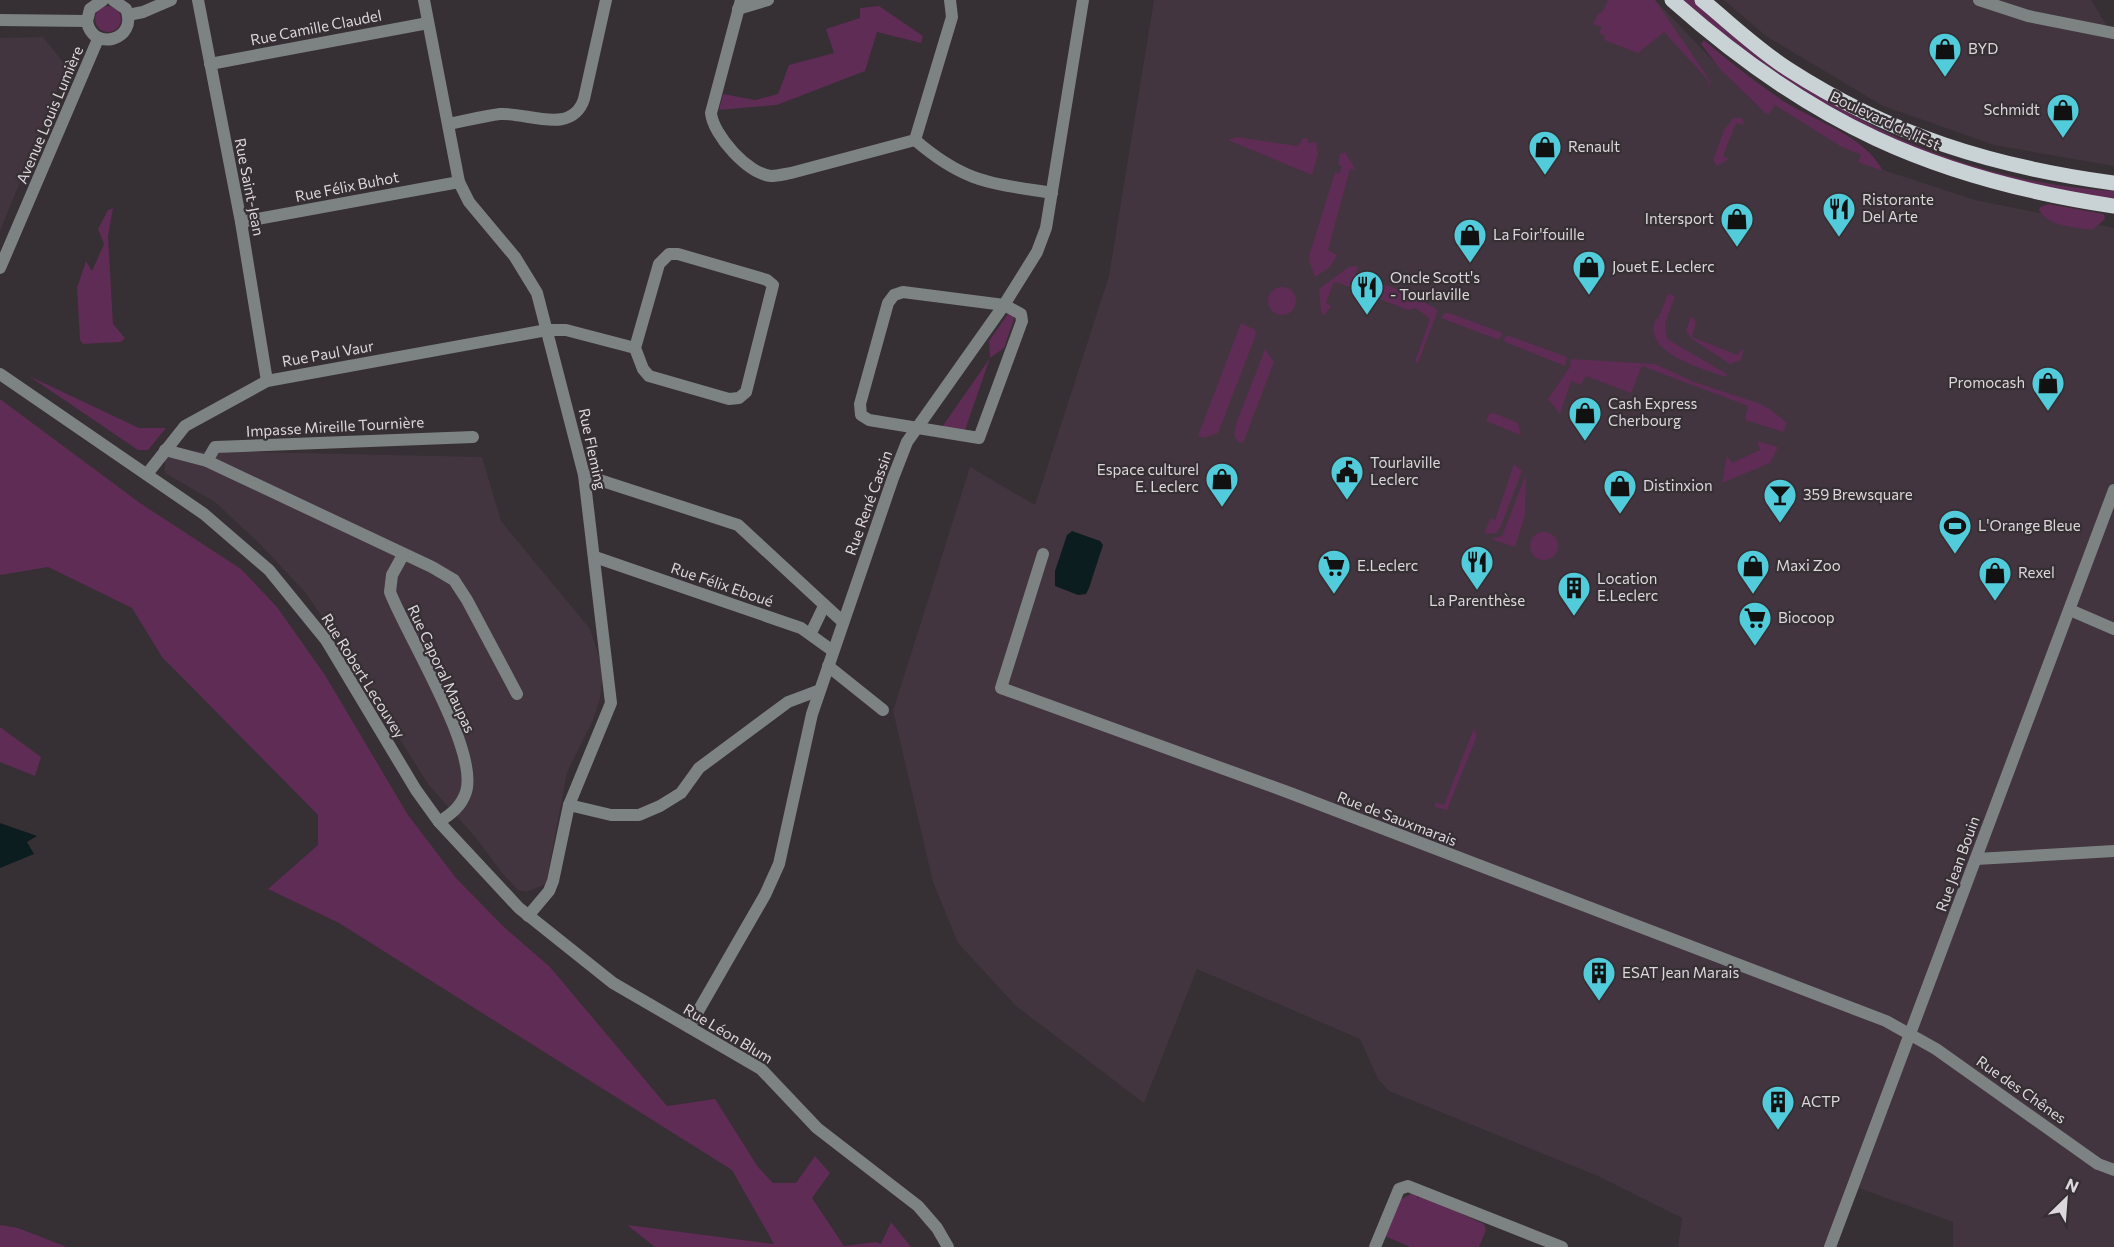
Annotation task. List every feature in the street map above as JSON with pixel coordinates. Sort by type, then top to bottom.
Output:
[{"type":"main road","name":"Boulevard de l'Est","points":[[1672,0],[1720,42],[1775,83],[1870,137],[1932,164],[1997,184],[2049,197],[2114,206]]},
{"type":"main road","name":"Boulevard de l'Est","points":[[1702,0],[1788,69],[1874,117],[1934,142],[1995,162],[2057,175],[2114,183]]},
{"type":"street","points":[[103,0],[90,9],[87,21],[90,31],[98,39],[112,40],[123,34],[129,22],[122,5],[113,0]]},
{"type":"street","points":[[128,15],[143,12],[171,0]]},
{"type":"street","name":"Rue Saint-Jean","points":[[198,0],[241,222],[267,381]]},
{"type":"street","name":"Rue Fleming","points":[[424,0],[459,182],[469,202],[515,257],[537,293],[584,475],[595,557],[600,622],[610,675],[611,703],[568,806],[553,881],[549,891],[528,916]]},
{"type":"street","points":[[448,124],[501,114],[563,120],[575,113],[584,99],[606,0]]},
{"type":"street","points":[[768,0],[740,4],[711,113],[712,126],[727,147],[755,169],[770,176],[791,173],[915,140]]},
{"type":"street","points":[[915,140],[952,17],[950,0]]},
{"type":"street","name":"Rue René Cassin","points":[[689,1027],[765,894],[779,864],[820,690],[892,478],[907,442],[1004,305],[1037,252],[1046,228],[1083,0]]},
{"type":"street","points":[[1979,0],[2028,16],[2114,33]]},
{"type":"street","points":[[0,20],[87,21]]},
{"type":"street","name":"Rue Camille Claudel","points":[[210,64],[428,23]]},
{"type":"street","name":"Avenue Louis Lumière","points":[[0,268],[98,39]]},
{"type":"street","points":[[915,140],[963,175],[991,183],[1052,193]]},
{"type":"street","name":"Rue Félix Buhot","points":[[241,222],[459,182]]},
{"type":"street","points":[[669,254],[678,254],[767,280],[773,285],[746,392],[739,398],[729,399],[649,376],[644,371],[635,348],[659,264],[669,254]]},
{"type":"street","points":[[903,292],[1004,305],[1017,309],[1022,321],[979,438],[917,428],[869,420],[861,415],[860,404],[871,358],[888,303],[894,295],[903,292]]},
{"type":"street","name":"Rue Paul Vaur","points":[[147,474],[184,426],[267,381],[547,330],[566,330],[635,348]]},
{"type":"street","name":"Rue Robert Lecouvey","points":[[0,374],[147,474],[241,544],[288,591],[326,640],[416,790],[439,822],[468,856],[528,916]]},
{"type":"street","name":"Impasse Mireille Tournière","points":[[207,461],[215,447],[472,437]]},
{"type":"street","points":[[165,450],[207,461],[432,567],[454,580],[517,694]]},
{"type":"street","points":[[584,475],[738,525],[843,622]]},
{"type":"street","name":"Rue Jean Bouin","points":[[1830,1247],[2114,490]]},
{"type":"street","name":"Rue de Sauxmarais","points":[[1043,554],[1001,688],[1290,794],[1875,1017],[1910,1034]]},
{"type":"street","name":"Rue Caporal Maupas","points":[[403,555],[392,576],[390,592],[452,723],[468,777],[466,792],[459,805],[439,822]]},
{"type":"street","name":"Rue Félix Eboué","points":[[595,557],[812,633],[833,651]]},
{"type":"street","points":[[812,633],[824,606]]},
{"type":"street","points":[[2070,610],[2114,629]]},
{"type":"street","points":[[828,666],[883,710]]},
{"type":"street","points":[[568,806],[611,815],[639,815],[660,806],[681,793],[699,768],[788,702],[820,690]]},
{"type":"street","points":[[1976,859],[2114,851]]},
{"type":"street","name":"Rue Léon Blum","points":[[528,916],[613,983],[772,1078],[817,1128],[918,1206],[937,1228],[948,1247]]},
{"type":"street","name":"Rue des Chênes","points":[[1910,1034],[1936,1049],[2098,1164],[2114,1170]]},
{"type":"street","points":[[1375,1247],[1399,1189],[1408,1186],[1562,1247]]},
{"type":"shaded area","points":[[1154,0],[1655,0],[1756,105],[1769,113],[1775,105],[1841,146],[1861,155],[1859,162],[1975,200],[2114,228],[2114,1247],[1953,1247],[1953,1222],[1859,1188],[1833,1247],[1678,1247],[1682,1218],[1598,1176],[1389,1091],[1378,1079],[1360,1039],[1197,969],[1144,1103],[1016,1006],[958,943],[933,882],[893,711],[970,467],[1035,505],[1109,276]]},
{"type":"shaded area","points":[[1608,0],[1655,0],[1711,82],[1708,89],[1709,81],[1664,32],[1638,53],[1604,40],[1605,36],[1599,33],[1602,27],[1593,24]]},
{"type":"shaded area","points":[[1683,0],[1694,0],[1732,32],[1826,98],[1898,138],[1932,152],[2005,174],[2078,188],[2114,191],[2114,198],[2021,183],[1974,170],[1928,154],[1884,134],[1840,113],[1760,64]]},
{"type":"shaded area","points":[[1724,0],[2091,0],[2111,33],[2114,33],[2114,166],[1994,145],[1883,106],[1766,36]]},
{"type":"shaded area","points":[[108,6],[117,10],[121,19],[117,28],[108,32],[99,28],[95,19],[99,10]]},
{"type":"shaded area","points":[[879,6],[923,36],[921,43],[877,32],[865,71],[777,105],[719,110],[723,94],[755,100],[778,94],[789,65],[834,53],[826,29],[860,18],[860,8]]},
{"type":"shaded area","points":[[43,37],[67,67],[0,231],[0,38]]},
{"type":"shaded area","points":[[1704,40],[1785,102],[1853,139],[1865,148],[1883,171],[1858,162],[1861,155],[1840,146],[1775,105],[1769,114],[1765,113],[1720,69],[1701,44]]},
{"type":"shaded area","points":[[1733,118],[1742,118],[1745,125],[1736,123],[1723,156],[1729,159],[1717,166],[1713,160],[1724,130]]},
{"type":"shaded area","points":[[1236,137],[1298,146],[1303,138],[1308,138],[1307,143],[1316,142],[1318,154],[1312,175],[1228,140]]},
{"type":"shaded area","points":[[1345,152],[1356,170],[1350,169],[1328,250],[1337,255],[1330,267],[1315,277],[1309,261],[1310,253],[1335,172],[1339,174],[1342,166],[1338,164],[1340,154]]},
{"type":"shaded area","points":[[2048,204],[2104,214],[2105,219],[2092,230],[2055,223],[2043,216],[2039,210],[2040,207]]},
{"type":"shaded area","points":[[113,208],[108,236],[113,324],[125,338],[121,342],[83,344],[80,340],[77,288],[86,261],[92,271],[104,244],[98,229],[108,210]]},
{"type":"shaded area","points":[[1358,266],[1356,275],[1409,293],[1438,310],[1418,363],[1415,362],[1430,319],[1416,308],[1408,310],[1336,282],[1333,284],[1326,303],[1331,306],[1324,316],[1321,311],[1319,289],[1349,267]]},
{"type":"shaded area","points":[[1282,287],[1292,291],[1296,301],[1292,311],[1282,315],[1272,311],[1268,301],[1272,291]]},
{"type":"shaded area","points":[[1668,294],[1675,296],[1665,324],[1667,339],[1727,374],[1726,377],[1676,357],[1657,341],[1653,331]]},
{"type":"shaded area","points":[[1445,313],[1503,333],[1499,340],[1441,318]]},
{"type":"shaded area","points":[[1008,314],[1014,316],[1004,348],[990,358],[989,341]]},
{"type":"shaded area","points":[[1691,316],[1696,322],[1692,337],[1737,355],[1744,348],[1741,360],[1730,364],[1692,339],[1686,331]]},
{"type":"shaded area","points":[[1241,323],[1255,330],[1256,335],[1218,433],[1203,438],[1198,436]]},
{"type":"shaded area","points":[[1507,335],[1567,357],[1565,366],[1503,341]]},
{"type":"shaded area","points":[[1265,349],[1274,362],[1243,443],[1238,442],[1234,435],[1236,424]]},
{"type":"shaded area","points":[[990,358],[965,430],[942,427]]},
{"type":"shaded area","points":[[1571,359],[1655,364],[1694,382],[1758,403],[1770,409],[1787,423],[1783,432],[1745,420],[1748,406],[1642,366],[1631,393],[1586,376],[1581,385],[1571,381],[1560,414],[1548,399],[1570,367]]},
{"type":"shaded area","points":[[29,376],[139,428],[166,428],[148,450],[138,450]]},
{"type":"shaded area","points":[[0,399],[140,503],[241,569],[277,607],[325,675],[408,815],[456,878],[505,928],[550,967],[667,1106],[715,1099],[758,1167],[773,1183],[796,1183],[815,1156],[830,1173],[812,1198],[844,1246],[876,1242],[881,1244],[891,1222],[911,1247],[655,1247],[627,1225],[774,1244],[732,1170],[339,923],[268,889],[318,845],[318,815],[162,657],[132,608],[48,567],[0,575]]},
{"type":"shaded area","points":[[1494,413],[1518,423],[1521,435],[1486,421],[1489,414]]},
{"type":"shaded area","points":[[1757,441],[1778,447],[1770,463],[1722,483],[1727,456],[1732,463],[1760,450]]},
{"type":"shaded area","points":[[165,450],[482,457],[501,521],[590,629],[603,669],[600,698],[593,720],[567,772],[546,884],[526,892],[518,890],[502,873],[476,838],[428,784],[333,632],[304,591],[258,542],[215,502],[165,473]]},
{"type":"shaded area","points":[[1514,464],[1522,471],[1501,526],[1497,533],[1484,534],[1490,518],[1495,520]]},
{"type":"shaded area","points":[[1526,474],[1525,515],[1515,547],[1491,539],[1502,536]]},
{"type":"shaded area","points":[[1072,531],[1100,541],[1103,545],[1086,594],[1078,595],[1055,586],[1055,571],[1067,535]]},
{"type":"shaded area","points":[[1544,532],[1554,536],[1558,546],[1554,556],[1544,560],[1534,556],[1530,546],[1534,536]]},
{"type":"shaded area","points":[[0,727],[41,757],[35,776],[0,762]]},
{"type":"shaded area","points":[[1474,728],[1477,736],[1447,810],[1435,807],[1435,802],[1444,805]]},
{"type":"shaded area","points":[[0,823],[37,836],[27,842],[34,854],[0,868]]},
{"type":"shaded area","points":[[1413,1193],[1418,1194],[1417,1200],[1420,1195],[1484,1224],[1486,1230],[1479,1247],[1410,1247],[1385,1236],[1401,1199]]},
{"type":"shaded area","points":[[0,1225],[18,1228],[67,1247],[0,1247]]},
{"type":"place","name":"BYD","points":[[1945,78]]},
{"type":"place","name":"Schmidt","points":[[2063,139]]},
{"type":"place","name":"Renault","points":[[1545,176]]},
{"type":"place","name":"Ristorante Del Arte","points":[[1839,238]]},
{"type":"place","name":"Intersport","points":[[1737,248]]},
{"type":"place","name":"La Foir'fouille","points":[[1470,264]]},
{"type":"place","name":"Jouet E. Leclerc","points":[[1589,296]]},
{"type":"place","name":"Oncle Scott's - Tourlaville","points":[[1367,316]]},
{"type":"place","name":"Promocash","points":[[2048,412]]},
{"type":"place","name":"Cash Express Cherbourg","points":[[1585,442]]},
{"type":"place","name":"Tourlaville Leclerc","points":[[1347,501]]},
{"type":"place","name":"Espace culturel E. Leclerc","points":[[1222,508]]},
{"type":"place","name":"Distinxion","points":[[1620,515]]},
{"type":"place","name":"359 Brewsquare","points":[[1780,524]]},
{"type":"place","name":"L'Orange Bleue","points":[[1955,555]]},
{"type":"place","name":"La Parenthèse","points":[[1477,591]]},
{"type":"place","name":"E.Leclerc","points":[[1334,595]]},
{"type":"place","name":"Maxi Zoo","points":[[1753,595]]},
{"type":"place","name":"Rexel","points":[[1995,602]]},
{"type":"place","name":"Location E.Leclerc","points":[[1574,617]]},
{"type":"place","name":"Biocoop","points":[[1755,647]]},
{"type":"place","name":"ESAT Jean Marais","points":[[1599,1002]]},
{"type":"place","name":"ACTP","points":[[1778,1131]]}]
